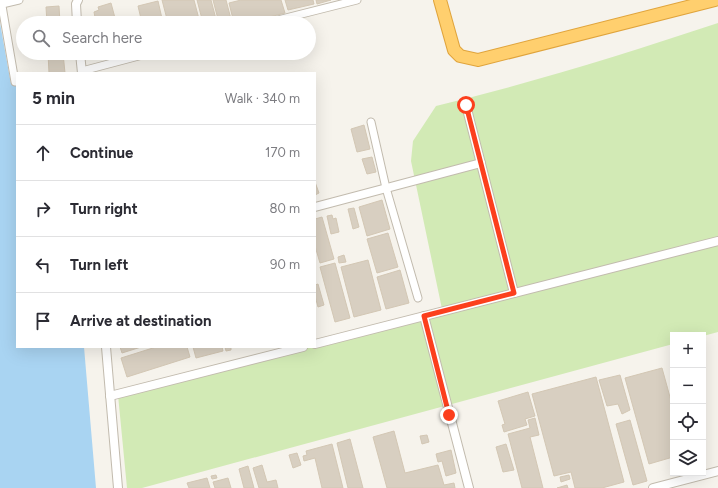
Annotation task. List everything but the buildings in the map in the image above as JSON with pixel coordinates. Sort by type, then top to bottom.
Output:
[{"type":"highway","points":[[440,0],[454,50],[460,56],[478,60],[715,0]]},
{"type":"street","points":[[16,82],[14,82],[1,2],[19,0]]},
{"type":"street","points":[[77,16],[76,4],[78,0]]},
{"type":"street","points":[[291,16],[341,2],[357,0]]},
{"type":"street","points":[[81,60],[82,72],[125,60]]},
{"type":"street","points":[[466,105],[514,293]]},
{"type":"street","points":[[371,122],[386,188],[418,298]]},
{"type":"street","points":[[316,207],[481,163]]},
{"type":"street","points":[[316,344],[718,241]]},
{"type":"street","points":[[424,316],[469,488]]},
{"type":"street","points":[[106,348],[118,488]]},
{"type":"street","points":[[110,396],[299,348]]},
{"type":"street","points":[[653,488],[718,471]]},
{"type":"green space","points":[[718,23],[718,332],[706,335],[706,332],[670,332],[670,345],[142,488],[127,488],[118,395],[290,348],[316,348],[316,347],[442,309],[411,161],[413,141],[436,106],[578,68]]},
{"type":"water","points":[[0,23],[11,84],[16,86],[16,348],[84,348],[96,488],[0,488]]},
{"type":"route","points":[[449,415],[424,316],[514,293],[466,105]]}]
